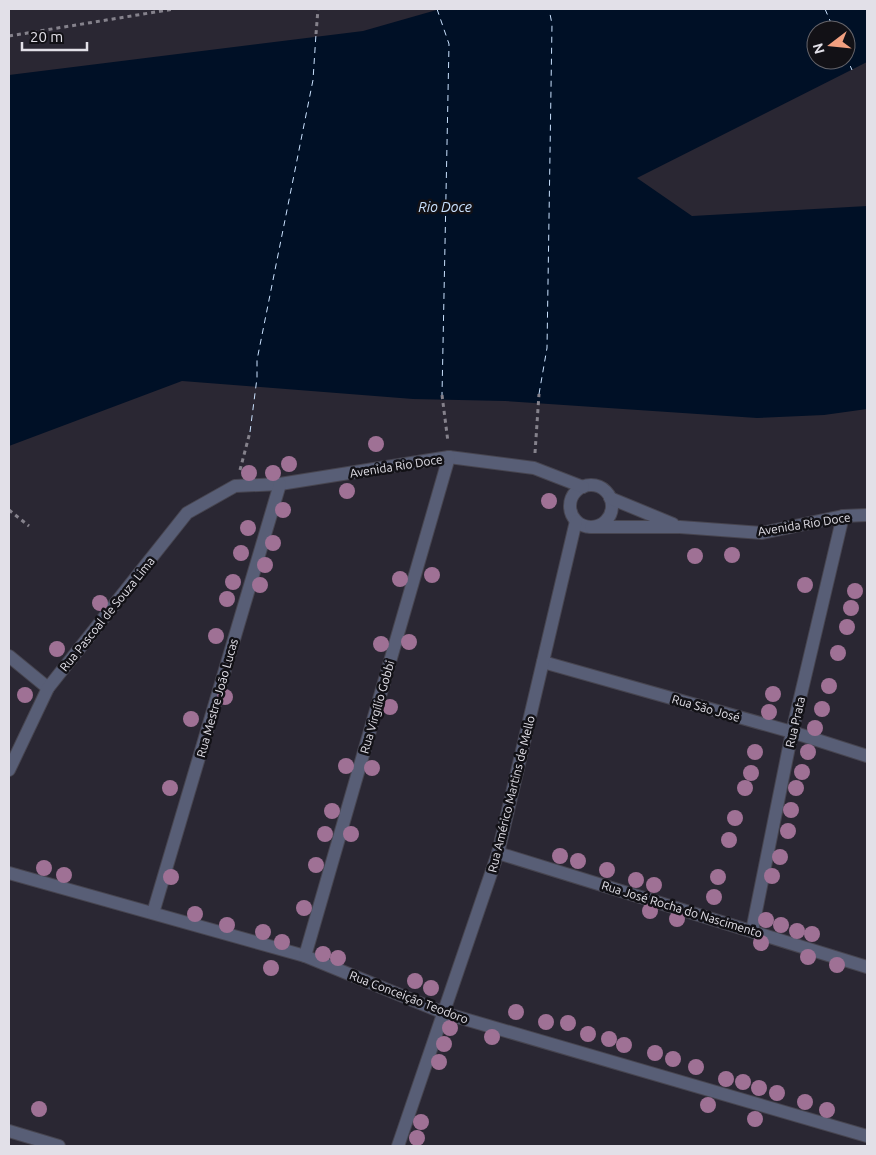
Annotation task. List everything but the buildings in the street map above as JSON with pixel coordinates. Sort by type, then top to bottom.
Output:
[{"type":"street","name":"Avenida Rio Doce","points":[[235,486],[280,484],[449,457],[534,468],[583,487],[591,485],[599,487],[610,498],[680,527]]},
{"type":"street","name":"Rua Virgílio Gobbi","points":[[305,956],[449,457]]},
{"type":"street","name":"Rua Mestre João Lucas","points":[[153,913],[280,484]]},
{"type":"street","name":"Rua Pascoal de Souza Lima","points":[[9,770],[48,688],[187,513],[235,486]]},
{"type":"street","points":[[576,521],[570,506],[576,491],[583,487]]},
{"type":"street","points":[[591,527],[599,526],[606,521],[612,506],[610,498]]},
{"type":"street","name":"Avenida Rio Doce","points":[[576,521],[583,526],[591,527],[680,527],[762,533],[844,516],[867,516]]},
{"type":"street","name":"Rua Prata","points":[[752,931],[792,732],[844,516]]},
{"type":"street","name":"Rua Américo Martins de Mello","points":[[398,1146],[498,852],[576,521]]},
{"type":"street","points":[[9,656],[48,688]]},
{"type":"street","name":"Rua São José","points":[[543,662],[792,732],[867,756]]},
{"type":"street","name":"Rua José Rocha do Nascimento","points":[[498,852],[867,967]]},
{"type":"street","name":"Rua Conceição Teodoro","points":[[9,873],[305,956],[444,1013],[867,1136]]},
{"type":"street","points":[[9,1131],[60,1146]]},
{"type":"path","points":[[9,36],[174,9]]},
{"type":"path","points":[[316,34],[318,9]]},
{"type":"path","points":[[534,468],[539,394]]},
{"type":"path","points":[[442,395],[449,457]]},
{"type":"path","points":[[235,486],[250,432]]},
{"type":"path","points":[[9,510],[29,526]]},
{"type":"water","name":"Rio Doce","points":[[440,9],[867,9],[867,62],[856,68],[856,20],[806,20],[806,70],[851,70],[637,178],[692,216],[867,206],[867,409],[824,415],[757,418],[505,401],[413,399],[182,381],[9,446],[9,75],[363,31]]},
{"type":"ferry route","points":[[437,9],[449,44],[442,395]]},
{"type":"ferry route","points":[[539,394],[547,348],[552,24],[549,9]]},
{"type":"ferry route","points":[[825,9],[830,20]]},
{"type":"ferry route","points":[[250,432],[257,378],[257,360],[313,80],[316,34]]}]
